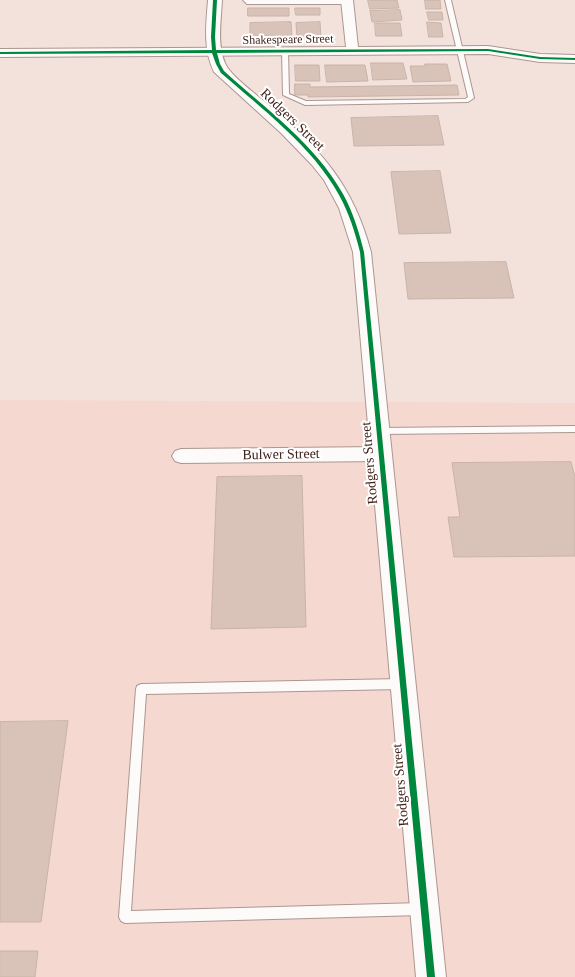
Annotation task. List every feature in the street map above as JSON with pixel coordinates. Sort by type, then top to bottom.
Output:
[{"type":"street","name":"Rodgers Street","points":[[216,0],[213,34],[214,51],[215,58],[222,72],[315,159],[341,194],[357,229],[362,252],[382,454],[431,977]]},
{"type":"street","points":[[347,1],[352,50]]},
{"type":"street","name":"Shakespeare Street","points":[[0,53],[488,50],[540,58],[575,59]]},
{"type":"street","name":"Bulwer Street","points":[[181,456],[382,454]]},
{"type":"lane","points":[[246,0],[247,2],[347,1]]},
{"type":"lane","points":[[285,51],[286,95],[305,102],[466,101],[471,98],[448,0]]},
{"type":"lane","points":[[379,431],[575,429]]},
{"type":"lane","points":[[403,684],[141,689],[125,917],[425,909]]},
{"type":"shaded area","points":[[0,400],[575,403],[575,977],[0,977]]},
{"type":"building","points":[[368,0],[397,0],[399,8],[370,9]]},
{"type":"building","points":[[425,0],[440,0],[441,9],[426,9]]},
{"type":"building","points":[[248,8],[289,8],[289,16],[248,16]]},
{"type":"building","points":[[295,8],[320,8],[320,15],[296,15]]},
{"type":"building","points":[[400,10],[402,20],[372,22],[370,11]]},
{"type":"building","points":[[427,12],[442,12],[443,20],[429,20]]},
{"type":"building","points":[[291,22],[292,37],[250,35],[250,23]]},
{"type":"building","points":[[320,22],[321,37],[297,38],[296,23]]},
{"type":"building","points":[[427,22],[441,23],[443,37],[429,37]]},
{"type":"building","points":[[375,23],[400,23],[402,36],[376,36]]},
{"type":"building","points":[[371,63],[403,63],[407,79],[373,80]]},
{"type":"building","points":[[425,64],[447,64],[451,81],[413,82],[410,66],[425,66]]},
{"type":"building","points":[[295,65],[319,65],[320,81],[296,81]]},
{"type":"building","points":[[325,65],[365,65],[368,81],[327,82]]},
{"type":"building","points":[[295,84],[310,84],[310,87],[457,85],[459,95],[308,97],[308,95],[295,95]]},
{"type":"building","points":[[438,116],[444,145],[354,146],[351,118]]},
{"type":"building","points":[[440,171],[451,233],[399,234],[391,172]]},
{"type":"building","points":[[506,262],[514,298],[408,299],[404,263]]},
{"type":"building","points":[[571,462],[575,477],[575,556],[454,557],[448,517],[460,517],[452,463]]},
{"type":"building","points":[[302,476],[306,627],[211,629],[217,477]]},
{"type":"building","points":[[68,721],[41,922],[0,922],[0,722]]},
{"type":"building","points":[[0,951],[38,951],[35,977],[0,977]]},
{"type":"cycle path","points":[[215,0],[213,46],[222,72],[287,129],[318,161],[331,178],[348,208],[362,252],[431,977]]},
{"type":"cycle path","points":[[0,53],[488,50],[540,58],[575,59]]}]
